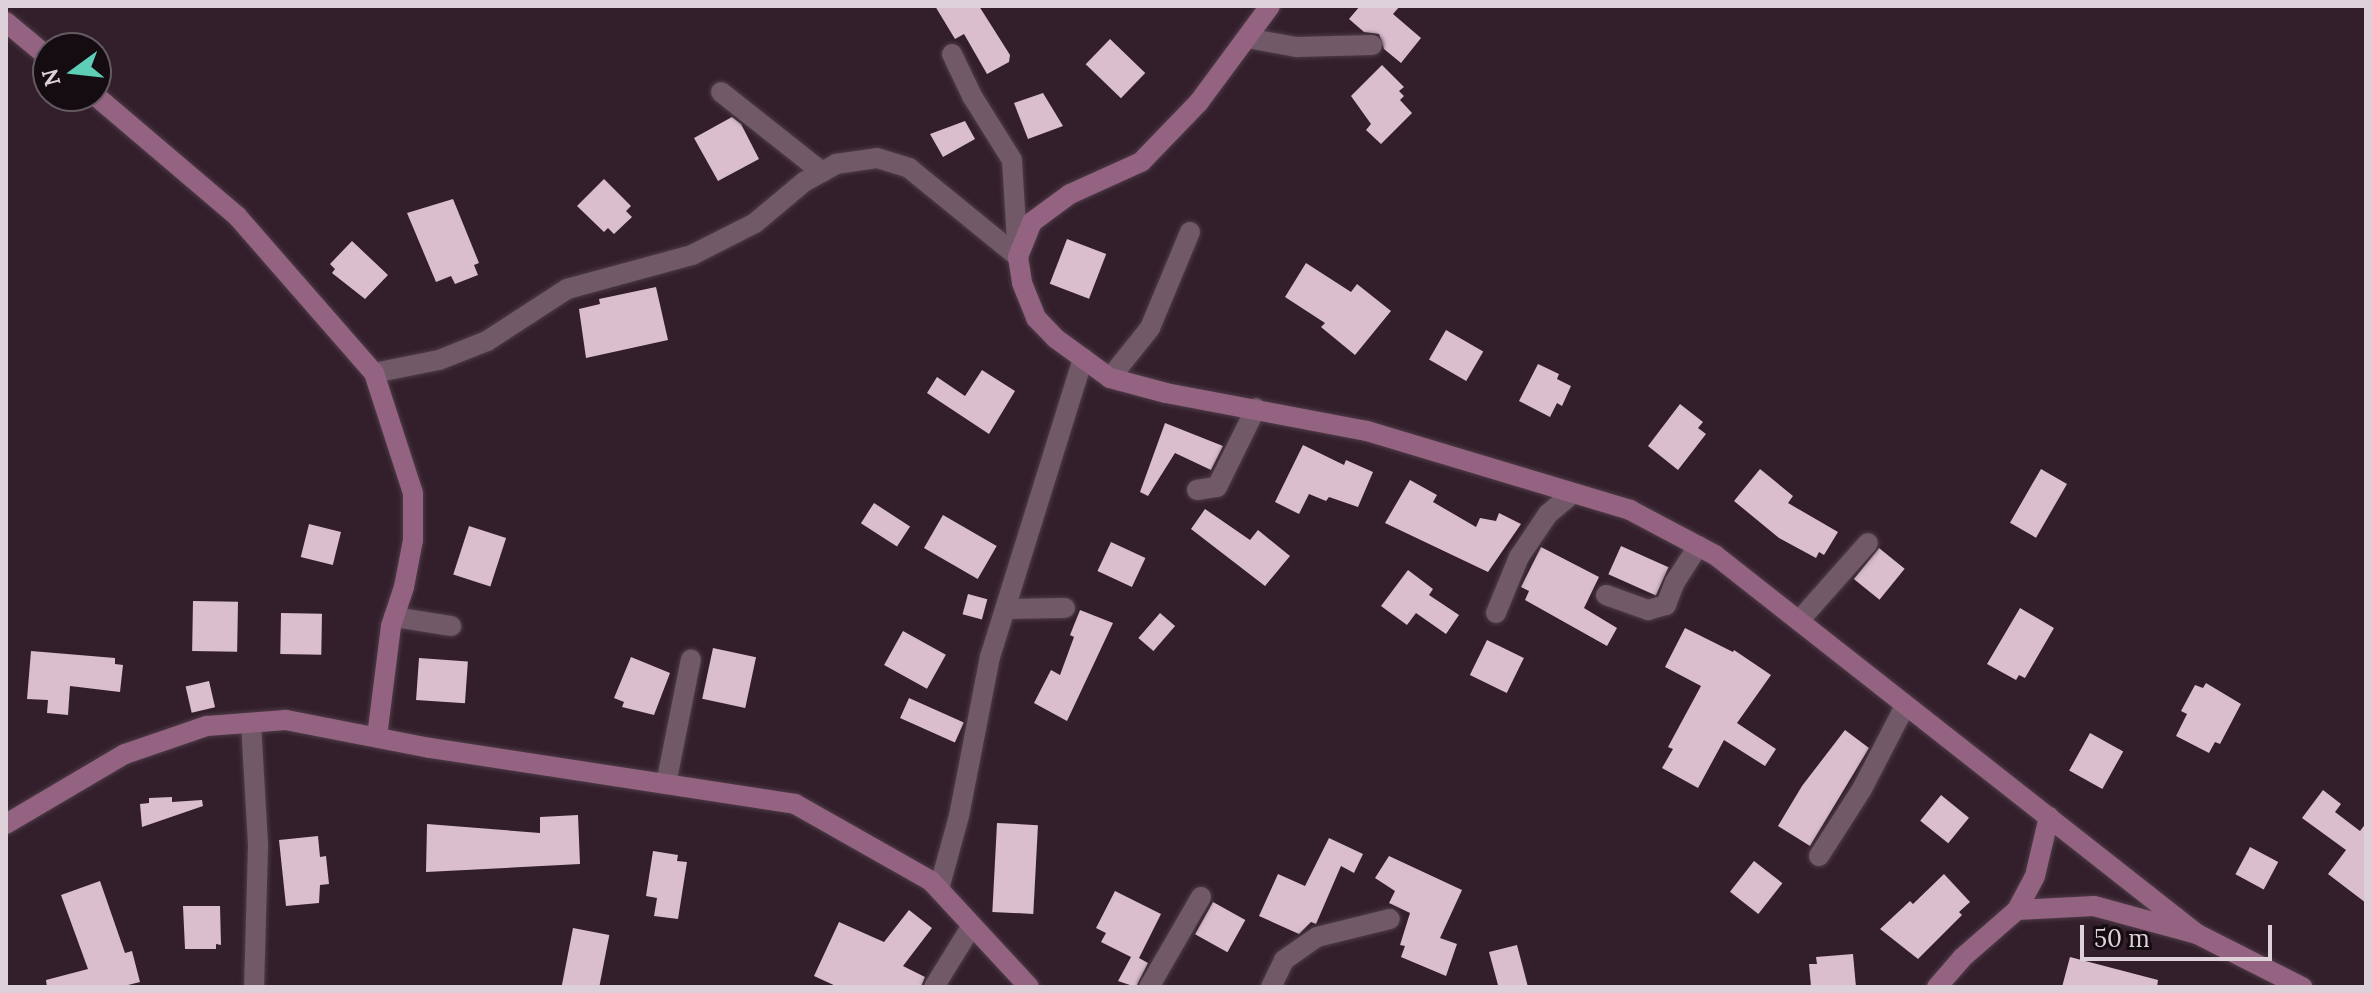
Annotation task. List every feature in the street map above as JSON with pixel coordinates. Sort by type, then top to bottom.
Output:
[{"type":"street","points":[[1018,257],[1032,222],[1070,194],[1141,162],[1199,102],[1270,6]]},
{"type":"street","points":[[6,22],[32,44]]},
{"type":"street","points":[[1247,38],[1296,47],[1372,45]]},
{"type":"street","points":[[952,54],[972,96],[1012,160],[1018,257],[1022,283],[1036,318],[1055,338],[1110,378],[1166,393],[1367,431],[1571,495],[1630,510],[1715,555],[2197,934],[2279,982],[2302,987]]},
{"type":"street","points":[[721,92],[822,172]]},
{"type":"street","points":[[112,110],[237,216],[374,373],[413,493],[413,540],[382,675],[377,737]]},
{"type":"street","points":[[374,373],[439,360],[487,341],[567,289],[692,255],[755,223],[804,182],[836,164],[877,158],[909,168],[1018,257]]},
{"type":"street","points":[[1110,378],[1150,328],[1190,232]]},
{"type":"street","points":[[939,889],[959,816],[990,657],[1083,358]]},
{"type":"street","points":[[1197,490],[1217,487],[1256,408]]},
{"type":"street","points":[[1496,613],[1519,557],[1548,514],[1571,495]]},
{"type":"street","points":[[1799,621],[1868,543]]},
{"type":"street","points":[[1606,595],[1648,610],[1666,605],[1675,582],[1698,546]]},
{"type":"street","points":[[1005,609],[1065,608]]},
{"type":"street","points":[[394,617],[451,626]]},
{"type":"street","points":[[666,784],[691,659]]},
{"type":"street","points":[[1819,856],[1862,789],[1905,706]]},
{"type":"street","points":[[6,824],[125,754],[207,726],[286,720],[795,804],[931,881],[1029,987]]},
{"type":"street","points":[[251,723],[258,846],[254,987]]},
{"type":"street","points":[[1937,987],[1962,958],[2017,910],[2035,876],[2049,817]]},
{"type":"street","points":[[1149,987],[1201,897]]},
{"type":"street","points":[[2017,910],[2094,906],[2197,934]]},
{"type":"street","points":[[1271,987],[1284,960],[1317,937],[1390,919]]},
{"type":"street","points":[[934,987],[971,927]]},
{"type":"building","points":[[935,6],[979,6],[1010,55],[1009,62],[987,74],[964,34],[955,39]]},
{"type":"building","points":[[1360,6],[1400,6],[1393,14],[1421,38],[1401,63],[1384,49],[1379,34],[1364,32],[1349,19]]},
{"type":"building","points":[[1110,39],[1145,73],[1121,98],[1086,64]]},
{"type":"building","points":[[1382,65],[1404,87],[1399,91],[1404,96],[1400,100],[1412,113],[1381,144],[1366,130],[1371,124],[1351,96]]},
{"type":"building","points":[[1043,93],[1063,126],[1028,139],[1014,103]]},
{"type":"building","points":[[732,117],[741,124],[759,159],[718,181],[694,138]]},
{"type":"building","points":[[965,121],[975,139],[943,157],[930,134]]},
{"type":"building","points":[[604,179],[631,206],[626,211],[632,217],[614,234],[608,228],[604,232],[577,206]]},
{"type":"building","points":[[453,199],[479,263],[474,265],[478,275],[455,284],[451,276],[436,282],[407,213]]},
{"type":"building","points":[[1067,239],[1106,254],[1089,299],[1050,284]]},
{"type":"building","points":[[352,241],[388,275],[365,299],[332,273],[335,269],[330,264]]},
{"type":"building","points":[[1306,263],[1351,292],[1357,284],[1391,311],[1355,355],[1321,327],[1325,323],[1285,297]]},
{"type":"building","points":[[656,287],[668,340],[586,358],[579,309],[600,304],[599,299]]},
{"type":"building","points":[[1446,330],[1483,352],[1466,381],[1429,359]]},
{"type":"building","points":[[1538,364],[1559,374],[1557,379],[1571,386],[1562,406],[1557,403],[1550,417],[1519,401]]},
{"type":"building","points":[[982,370],[1015,391],[989,434],[927,393],[937,377],[965,396]]},
{"type":"building","points":[[1680,404],[1703,422],[1698,428],[1706,434],[1678,470],[1648,446]]},
{"type":"building","points":[[1165,423],[1223,446],[1211,470],[1175,453],[1148,496],[1140,492]]},
{"type":"building","points":[[1303,445],[1344,465],[1346,460],[1373,472],[1358,507],[1329,497],[1326,501],[1309,494],[1299,514],[1275,502]]},
{"type":"building","points":[[1760,469],[1793,496],[1788,503],[1838,532],[1824,555],[1819,552],[1816,558],[1779,538],[1734,501]]},
{"type":"building","points":[[2041,469],[2067,484],[2036,538],[2010,523]]},
{"type":"building","points":[[1410,480],[1437,495],[1433,502],[1476,527],[1480,518],[1496,521],[1499,513],[1521,524],[1488,572],[1385,523]]},
{"type":"building","points":[[874,503],[910,526],[897,547],[861,523]]},
{"type":"building","points":[[1205,509],[1250,540],[1258,530],[1290,556],[1265,586],[1191,529]]},
{"type":"building","points":[[943,515],[997,546],[978,579],[924,548]]},
{"type":"building","points":[[309,524],[341,532],[333,565],[301,557]]},
{"type":"building","points":[[469,526],[506,538],[490,587],[453,575]]},
{"type":"building","points":[[1111,542],[1145,558],[1132,587],[1097,571]]},
{"type":"building","points":[[1621,546],[1669,567],[1656,595],[1608,574]]},
{"type":"building","points":[[1541,547],[1599,577],[1584,608],[1617,628],[1607,646],[1525,600],[1529,591],[1521,587]]},
{"type":"building","points":[[1879,548],[1905,569],[1879,600],[1854,579]]},
{"type":"building","points":[[1408,570],[1433,589],[1429,595],[1459,615],[1446,634],[1416,613],[1407,625],[1381,606]]},
{"type":"building","points":[[968,594],[987,599],[982,619],[963,614]]},
{"type":"building","points":[[193,601],[238,602],[237,652],[192,651]]},
{"type":"building","points":[[2020,608],[2054,628],[2025,678],[2019,675],[2016,680],[1987,664]]},
{"type":"building","points":[[1080,610],[1113,623],[1067,721],[1034,703],[1051,670],[1060,675]]},
{"type":"building","points":[[281,613],[322,614],[321,655],[280,654]]},
{"type":"building","points":[[1160,613],[1175,626],[1153,651],[1138,638]]},
{"type":"building","points":[[1685,628],[1734,650],[1771,675],[1737,723],[1776,749],[1765,766],[1724,740],[1698,788],[1662,768],[1673,749],[1668,747],[1701,686],[1665,667]]},
{"type":"building","points":[[903,631],[946,655],[927,689],[884,665]]},
{"type":"building","points":[[1487,640],[1524,658],[1507,693],[1470,675]]},
{"type":"building","points":[[713,648],[756,657],[745,708],[702,699]]},
{"type":"building","points":[[31,651],[115,658],[115,664],[123,665],[120,692],[70,686],[68,715],[47,713],[48,700],[27,699]]},
{"type":"building","points":[[631,657],[670,673],[654,715],[622,707],[624,702],[614,698]]},
{"type":"building","points":[[419,658],[468,661],[465,703],[416,700]]},
{"type":"building","points":[[209,681],[215,707],[192,713],[186,686]]},
{"type":"building","points":[[2206,683],[2241,704],[2220,744],[2215,742],[2209,753],[2176,736],[2187,714],[2181,711],[2195,685],[2203,688]]},
{"type":"building","points":[[909,698],[964,722],[955,743],[900,718]]},
{"type":"building","points":[[1845,730],[1869,748],[1810,846],[1778,826],[1802,786]]},
{"type":"building","points":[[2090,733],[2123,751],[2102,789],[2069,771]]},
{"type":"building","points":[[2323,790],[2341,804],[2335,812],[2360,831],[2366,823],[2366,903],[2328,874],[2346,850],[2302,818]]},
{"type":"building","points":[[1941,795],[1969,818],[1948,843],[1920,821]]},
{"type":"building","points":[[172,797],[172,802],[202,800],[203,806],[142,827],[140,804],[149,803],[149,798]]},
{"type":"building","points":[[578,815],[580,864],[426,872],[427,824],[540,833],[540,817]]},
{"type":"building","points":[[997,823],[1038,825],[1033,914],[992,912]]},
{"type":"building","points":[[318,836],[320,857],[326,856],[329,884],[320,885],[319,903],[286,906],[279,840]]},
{"type":"building","points":[[1329,838],[1363,854],[1354,873],[1341,866],[1316,924],[1311,922],[1299,934],[1259,916],[1278,874],[1305,886]]},
{"type":"building","points":[[2250,847],[2278,862],[2264,889],[2235,874]]},
{"type":"building","points":[[653,851],[678,855],[677,861],[687,862],[678,919],[654,916],[657,898],[646,896]]},
{"type":"building","points":[[1389,856],[1462,890],[1440,938],[1457,944],[1446,976],[1401,957],[1405,946],[1400,945],[1410,913],[1389,903],[1395,891],[1375,878]]},
{"type":"building","points":[[1754,861],[1782,883],[1758,914],[1730,892]]},
{"type":"building","points":[[1944,874],[1970,902],[1959,912],[1962,915],[1918,959],[1880,929],[1910,901],[1913,904]]},
{"type":"building","points":[[100,881],[125,953],[132,951],[140,982],[120,987],[47,987],[46,980],[88,969],[61,895]]},
{"type":"building","points":[[1115,891],[1161,914],[1139,958],[1148,963],[1136,987],[1118,981],[1131,957],[1101,942],[1106,933],[1096,928]]},
{"type":"building","points":[[1213,902],[1245,920],[1227,952],[1195,934]]},
{"type":"building","points":[[183,906],[220,906],[221,945],[216,944],[216,949],[185,949]]},
{"type":"building","points":[[909,910],[932,928],[903,966],[925,977],[921,987],[838,987],[814,976],[839,922],[884,942]]},
{"type":"building","points":[[573,928],[609,935],[599,987],[562,987]]},
{"type":"building","points":[[1517,945],[1528,987],[1498,985],[1489,952]]},
{"type":"building","points":[[1853,954],[1856,987],[1811,987],[1809,964],[1817,964],[1816,957]]},
{"type":"building","points":[[2070,957],[2158,980],[2157,987],[2062,987]]}]
